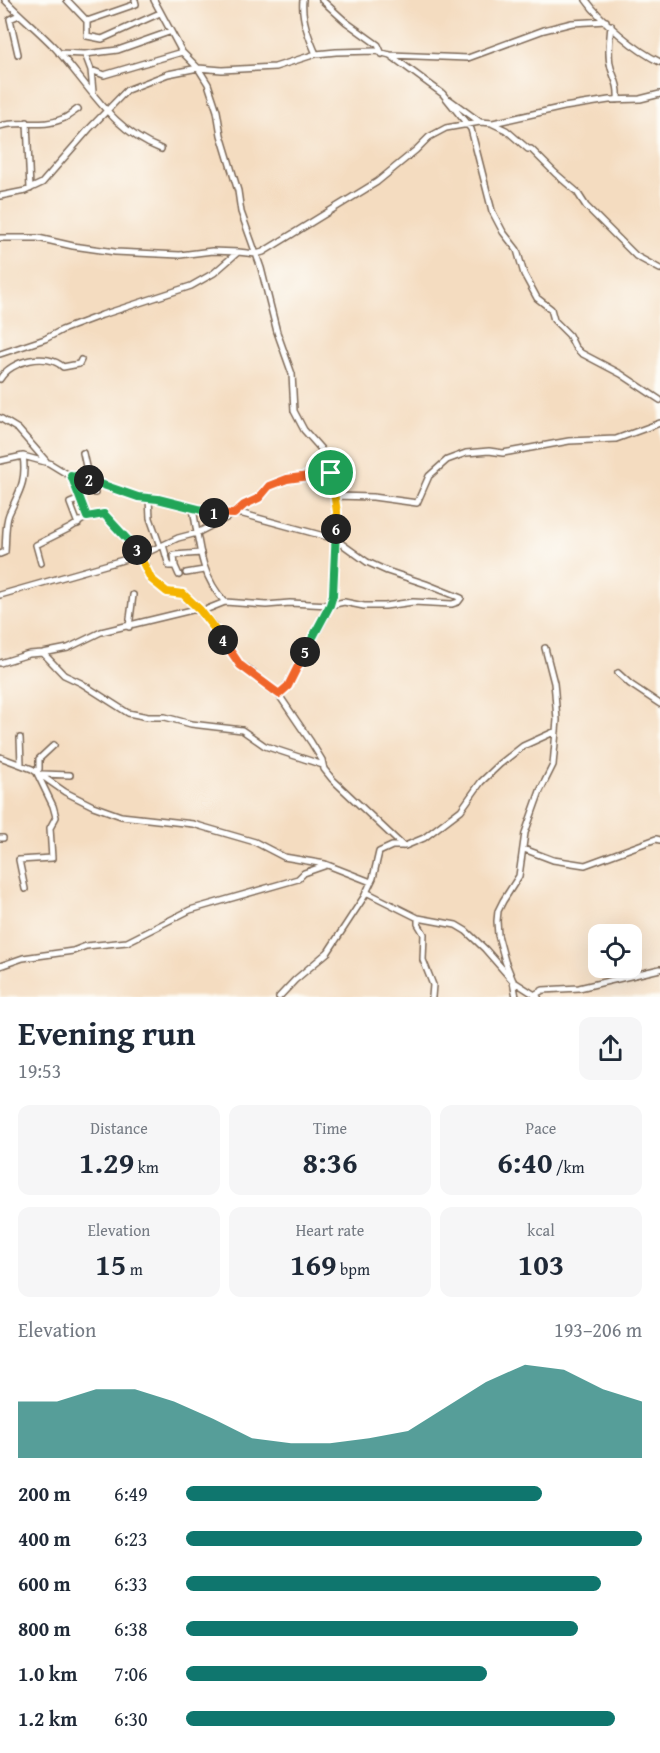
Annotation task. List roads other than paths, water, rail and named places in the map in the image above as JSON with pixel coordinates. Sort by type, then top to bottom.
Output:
[{"type":"street","points":[[5,0],[59,53],[94,93],[106,112],[142,142],[161,149]]},
{"type":"street","points":[[67,0],[87,21],[87,36],[102,39],[160,13]]},
{"type":"street","points":[[87,21],[136,4],[135,0]]},
{"type":"street","points":[[154,0],[182,52],[198,68],[208,84],[238,191],[241,212],[266,283],[277,332],[292,374],[294,411],[304,430],[321,449],[330,464],[337,512],[333,595],[288,686],[279,694]]},
{"type":"street","points":[[303,0],[302,7],[309,37],[316,54]]},
{"type":"street","points":[[322,0],[346,22],[378,45],[382,54]]},
{"type":"street","points":[[586,0],[606,21],[651,58],[660,62]]},
{"type":"street","points":[[18,54],[10,19],[19,15]]},
{"type":"street","points":[[0,196],[30,189],[49,176],[118,98],[135,86],[168,74],[198,68],[222,70],[275,67],[316,54],[375,51],[390,55],[468,58],[544,30],[572,23],[606,21]]},
{"type":"street","points":[[611,25],[610,66],[619,87],[618,100]]},
{"type":"street","points":[[59,53],[85,54],[118,50],[170,32]]},
{"type":"street","points":[[91,70],[104,75],[182,52]]},
{"type":"street","points":[[85,54],[91,70],[94,93]]},
{"type":"street","points":[[390,55],[480,122]]},
{"type":"street","points":[[442,93],[471,129],[492,211],[503,232],[517,250],[524,274],[537,298],[551,309],[554,320],[569,335],[581,353],[621,374],[660,400]]},
{"type":"street","points":[[0,238],[38,238],[115,252],[180,255],[212,251],[256,254],[292,235],[377,182],[429,137],[446,128],[466,123],[490,123],[564,107],[640,99],[660,94]]},
{"type":"street","points":[[0,126],[17,122],[46,123],[62,120],[78,109]]},
{"type":"street","points":[[27,122],[30,189]]},
{"type":"street","points":[[490,123],[506,130],[528,149],[531,149],[577,192],[586,206],[636,256],[660,270]]},
{"type":"street","points":[[0,354],[45,339],[102,315],[191,286],[214,273],[238,252]]},
{"type":"street","points":[[19,348],[23,363]]},
{"type":"street","points":[[0,379],[3,374],[23,363],[48,359],[63,367],[71,367],[80,364],[81,360]]},
{"type":"street","points":[[0,418],[18,429],[47,463]]},
{"type":"street","points":[[335,496],[373,497],[417,503],[429,476],[447,460],[466,453],[489,451],[503,453],[569,441],[616,439],[660,423]]},
{"type":"street","points":[[83,453],[95,493]]},
{"type":"street","points":[[0,554],[4,552],[10,513],[23,483],[25,471],[23,456]]},
{"type":"street","points":[[0,461],[23,456],[47,463],[71,475],[149,498],[213,513],[243,514],[335,539],[367,562],[461,598],[452,604],[413,602],[386,606],[364,606],[344,602],[330,605],[291,603],[266,605],[225,602],[205,610],[101,632],[68,648],[29,654],[0,663]]},
{"type":"street","points":[[0,595],[141,555],[197,533],[234,514],[244,505],[259,498],[269,486],[287,479],[331,473]]},
{"type":"street","points":[[71,475],[87,517]]},
{"type":"street","points":[[149,498],[150,518],[169,566],[175,566]]},
{"type":"street","points":[[78,524],[70,503],[80,500]]},
{"type":"street","points":[[193,508],[204,570],[225,602]]},
{"type":"street","points":[[42,563],[36,545],[78,524],[87,517],[104,514],[141,555],[151,579],[167,592],[183,594],[213,625],[240,665],[279,694],[332,779],[404,846]]},
{"type":"street","points":[[179,575],[174,555],[201,553]]},
{"type":"street","points":[[186,573],[204,570]]},
{"type":"street","points":[[129,627],[133,595]]},
{"type":"street","points":[[516,997],[513,981],[501,948],[497,921],[503,901],[519,876],[528,823],[540,790],[553,765],[556,731],[554,683],[545,648]]},
{"type":"street","points":[[43,653],[64,675],[81,683],[128,713],[242,730],[265,746],[323,765]]},
{"type":"street","points":[[618,673],[660,704]]},
{"type":"street","points":[[279,997],[328,952],[366,892],[379,852],[392,846],[404,846],[424,837],[454,816],[481,782],[523,746],[556,731]]},
{"type":"street","points":[[20,738],[21,764]]},
{"type":"street","points":[[25,889],[19,860],[52,858],[50,828],[56,817],[38,773],[39,759],[54,745]]},
{"type":"street","points":[[0,757],[21,764],[65,792],[93,806],[121,816],[193,824],[255,842],[284,857],[329,865],[371,882]]},
{"type":"street","points":[[38,773],[70,775]]},
{"type":"street","points":[[524,849],[553,860],[585,866],[657,839],[660,840]]},
{"type":"street","points":[[0,966],[22,958],[73,951],[86,946],[127,942],[190,909],[298,879],[304,873],[329,865]]},
{"type":"street","points":[[366,892],[418,918],[456,925],[485,949],[513,981],[534,996],[543,990],[579,988],[660,969]]},
{"type":"street","points":[[418,918],[418,924],[424,934],[423,960],[433,984],[432,997]]}]
